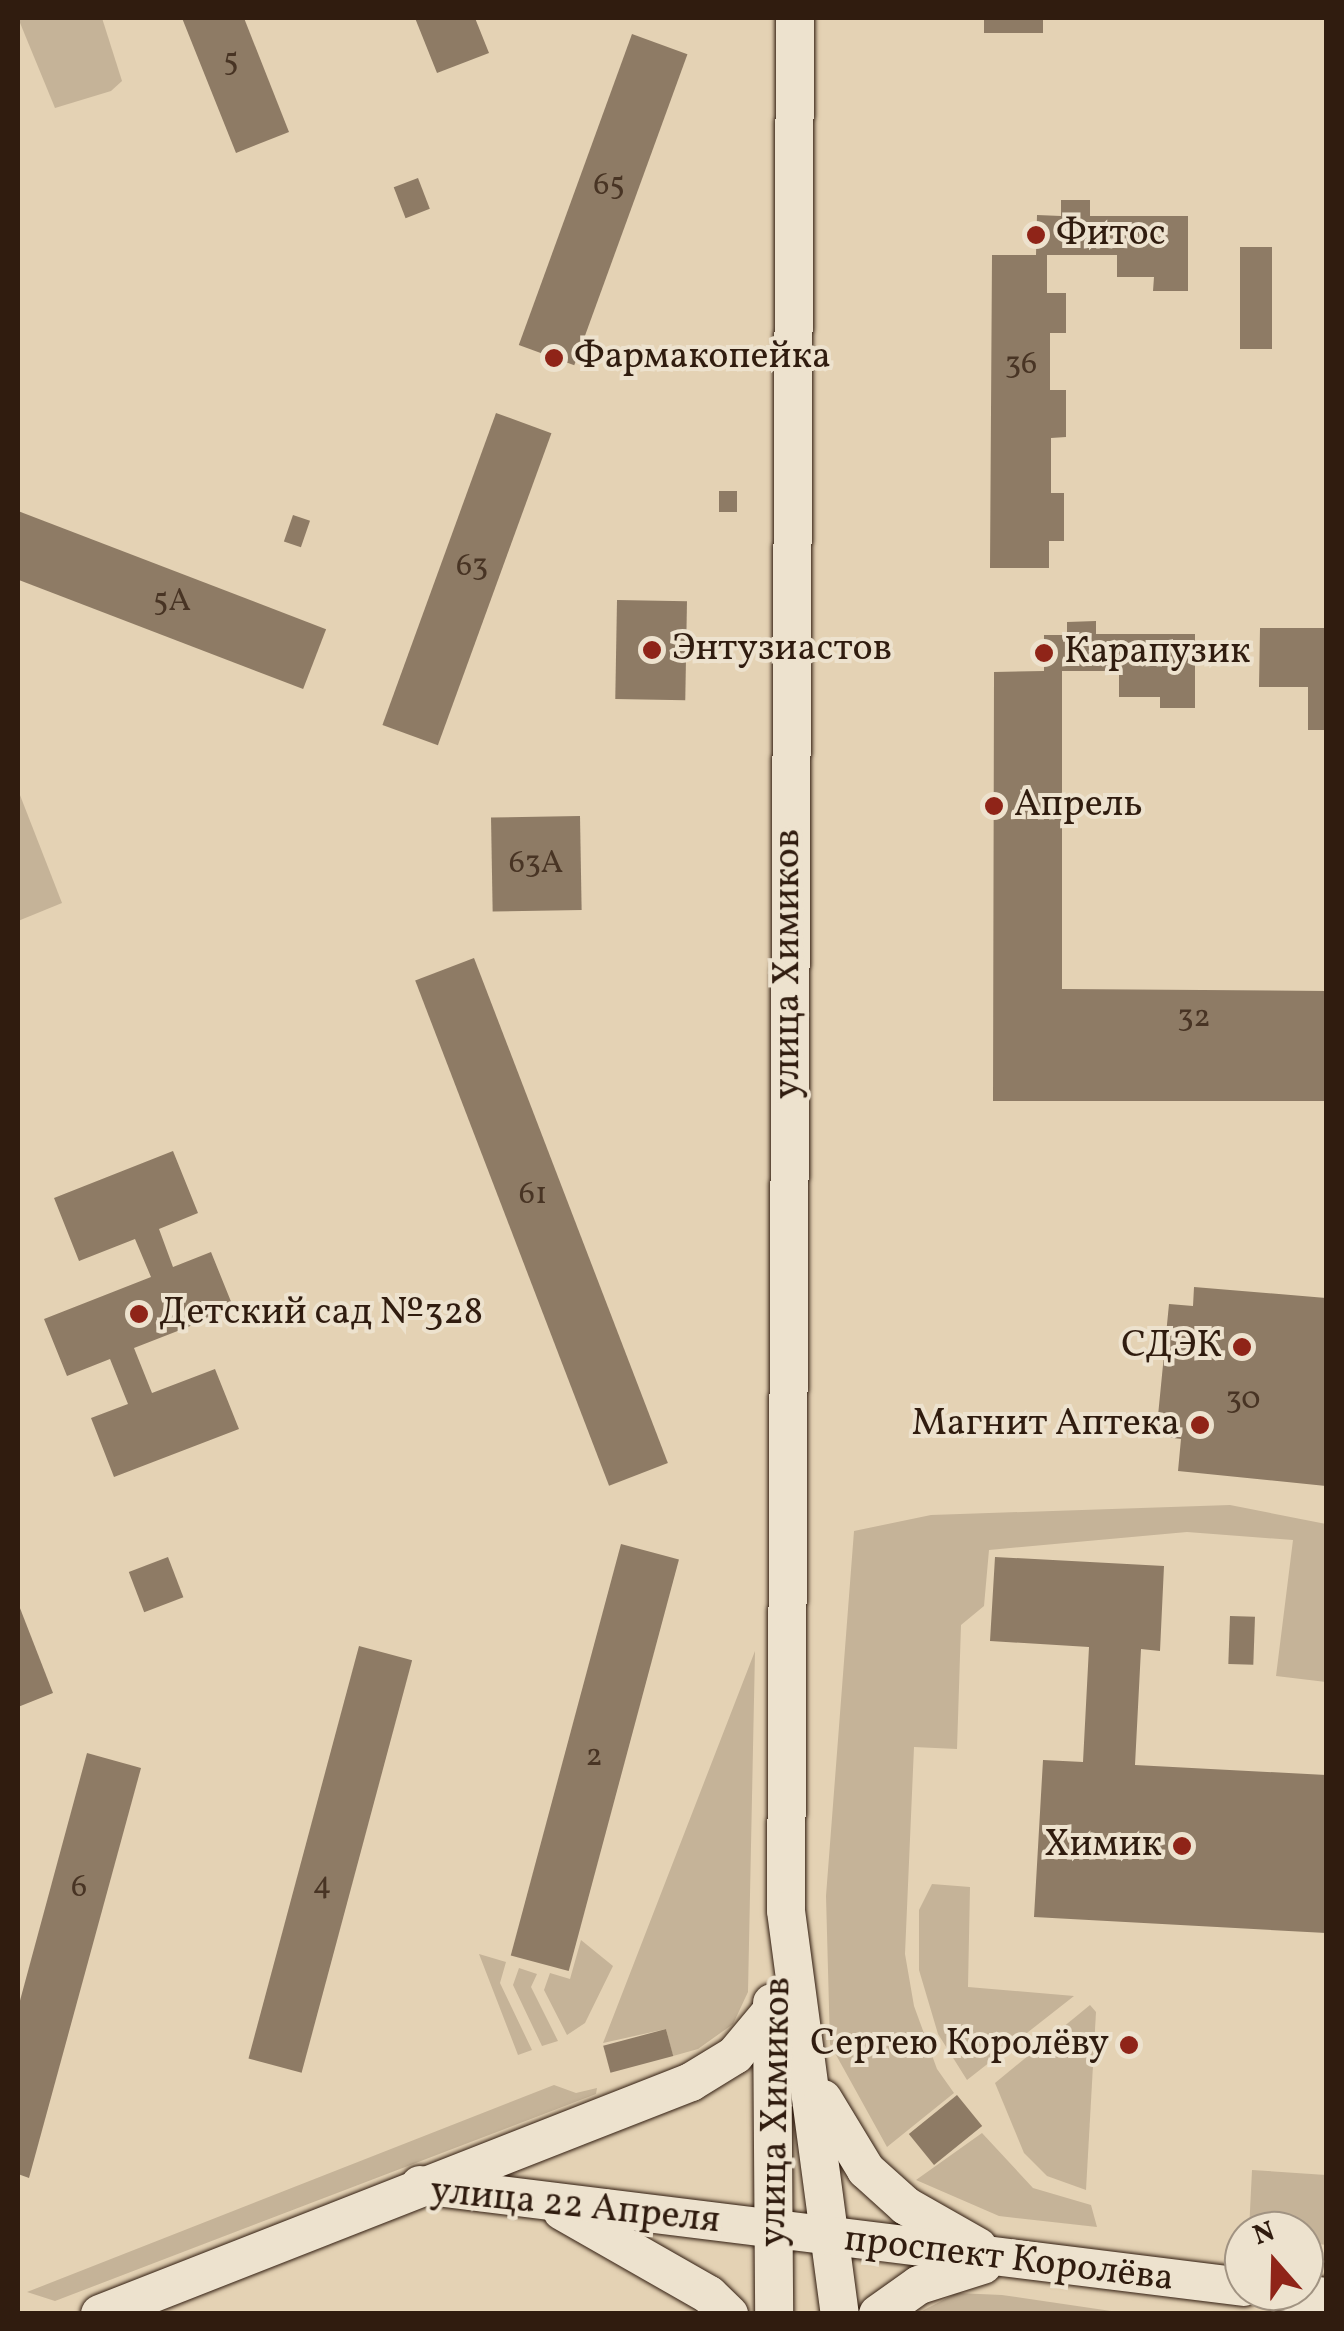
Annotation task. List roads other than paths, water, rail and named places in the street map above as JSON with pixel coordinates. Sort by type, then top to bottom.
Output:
[{"type":"main road","name":"улица Химиков","points":[[796,18],[786,1912],[834,2239],[840,2314]]},
{"type":"main road","name":"улица Химиков","points":[[774,2314],[770,2012],[786,1912]]},
{"type":"main road","points":[[420,2186],[691,2082],[735,2055],[770,2012]]},
{"type":"main road","points":[[808,2064],[866,2170],[929,2222],[1010,2260]]},
{"type":"main road","name":"улица 22 Апреля","points":[[100,2314],[420,2186],[775,2229]]},
{"type":"main road","points":[[542,2200],[709,2295],[729,2314]]},
{"type":"main road","name":"проспект Королёва","points":[[775,2229],[1224,2285]]},
{"type":"main road","points":[[878,2314],[895,2296],[942,2275],[1010,2260]]},
{"type":"place","name":"Фитос","points":[[1036,235]]},
{"type":"place","name":"Фармакопейка","points":[[554,358]]},
{"type":"place","name":"Энтузиастов","points":[[652,650]]},
{"type":"place","name":"Карапузик","points":[[1044,653]]},
{"type":"place","name":"Апрель","points":[[994,806]]},
{"type":"place","name":"Детский сад №328","points":[[139,1314]]},
{"type":"place","name":"СДЭК","points":[[1242,1347]]},
{"type":"place","name":"Магнит Аптека","points":[[1200,1425]]},
{"type":"place","name":"Химик","points":[[1182,1846]]},
{"type":"place","name":"Сергею Королёву","points":[[1129,2045]]}]
